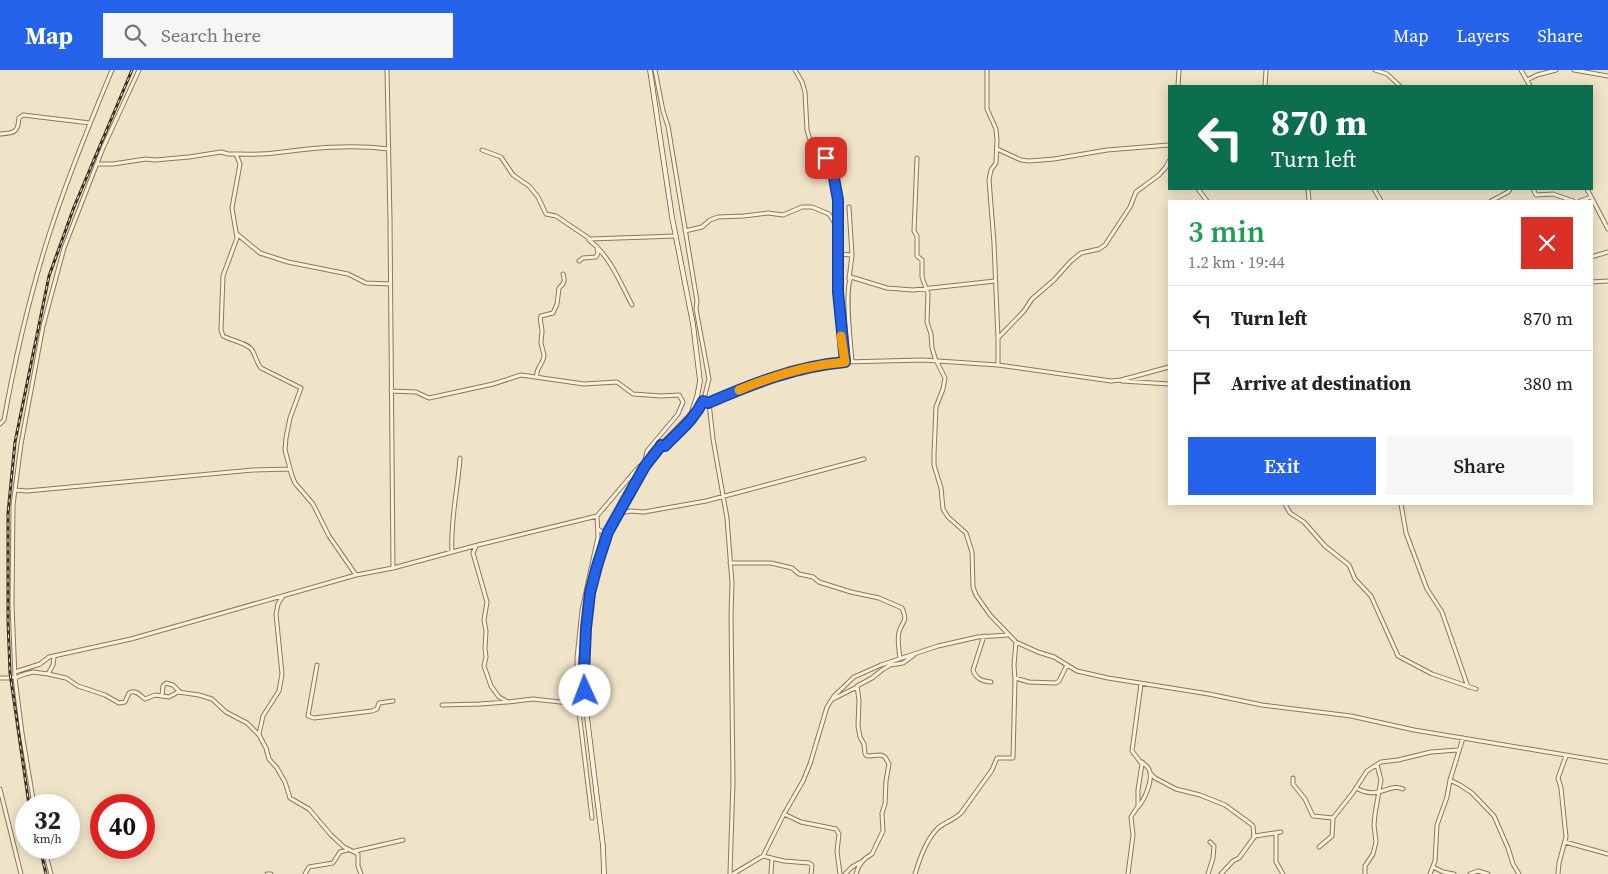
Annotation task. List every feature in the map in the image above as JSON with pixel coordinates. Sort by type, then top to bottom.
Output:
[{"type":"street","points":[[0,424],[4,420],[22,328],[48,238],[90,123],[112,70]]},
{"type":"street","points":[[32,794],[15,675],[12,606],[13,504],[45,319],[64,248],[118,114],[139,70]]},
{"type":"street","points":[[387,70],[393,568]]},
{"type":"street","points":[[604,874],[603,846],[587,716],[584,672],[590,593],[607,535],[646,465],[661,445],[691,414],[700,381],[693,324],[676,236],[650,70]]},
{"type":"street","points":[[655,70],[661,103],[668,126],[697,301],[696,309],[709,379],[698,413],[684,430],[665,446],[661,445]]},
{"type":"street","points":[[795,70],[802,82],[804,92],[806,130],[812,147],[826,158],[832,167],[838,200],[839,303],[845,362]]},
{"type":"street","points":[[987,70],[988,109],[997,134],[996,163],[991,170],[989,180],[998,365]]},
{"type":"street","points":[[1178,85],[1179,70]]},
{"type":"street","points":[[1265,85],[1266,70]]},
{"type":"street","points":[[1374,70],[1387,74],[1399,85]]},
{"type":"street","points":[[1521,70],[1530,85]]},
{"type":"street","points":[[1527,80],[1556,70]]},
{"type":"street","points":[[1574,70],[1608,76]]},
{"type":"street","points":[[0,134],[9,134],[16,131],[19,118],[23,115],[90,123]]},
{"type":"street","points":[[97,164],[189,157],[221,152],[236,154],[276,153],[351,145],[389,149]]},
{"type":"street","points":[[997,149],[1021,160],[1029,161],[1054,159],[1107,150],[1168,145]]},
{"type":"street","points":[[482,150],[501,157],[513,175],[529,186],[538,197],[546,214],[556,216],[596,245],[615,271],[632,305]]},
{"type":"street","points":[[236,154],[240,164],[232,206],[237,238],[223,276],[221,330],[223,336],[232,341],[248,345],[261,368],[301,388],[290,418],[286,438],[285,450],[290,469],[295,483],[313,504],[329,536],[356,575]]},
{"type":"street","points":[[917,158],[914,231],[917,236],[917,256],[922,260],[922,277],[928,294],[927,318],[932,334],[932,348],[936,362],[946,378],[944,389],[936,407],[934,466],[941,488],[944,509],[948,517],[966,533],[972,552],[973,587],[976,596],[990,615],[1016,642],[1054,657],[1077,671],[1141,684],[1209,694],[1262,705],[1351,716],[1414,730],[1608,762]]},
{"type":"street","points":[[998,338],[1024,311],[1032,299],[1072,261],[1082,253],[1105,245],[1130,207],[1136,192],[1161,172],[1168,162]]},
{"type":"street","points":[[1493,200],[1509,190]]},
{"type":"street","points":[[1534,190],[1536,195],[1552,194],[1569,200]]},
{"type":"street","points":[[1588,190],[1593,200]]},
{"type":"street","points":[[1583,200],[1591,197]]},
{"type":"street","points":[[1593,201],[1608,229]]},
{"type":"street","points":[[685,231],[702,227],[710,220],[718,217],[768,213],[783,215],[802,208],[812,207],[829,214],[837,229]]},
{"type":"street","points":[[849,207],[852,255],[848,296],[852,362]]},
{"type":"street","points":[[236,234],[261,253],[288,262],[348,274],[366,283],[390,284]]},
{"type":"street","points":[[586,238],[676,236]]},
{"type":"street","points":[[579,261],[583,258],[596,257],[598,253],[596,240],[598,238]]},
{"type":"street","points":[[1593,256],[1608,252]]},
{"type":"street","points":[[838,254],[852,255]]},
{"type":"street","points":[[538,377],[536,373],[544,356],[541,344],[543,330],[540,319],[541,316],[553,313],[557,304],[559,288],[565,280],[564,274]]},
{"type":"street","points":[[849,280],[851,277],[855,277],[887,288],[913,290],[995,281]]},
{"type":"street","points":[[1593,282],[1608,281]]},
{"type":"street","points":[[703,401],[708,403],[751,384],[781,374],[814,366],[845,362],[936,362],[998,365],[1105,380],[1168,384]]},
{"type":"street","points":[[1121,380],[1168,367]]},
{"type":"street","points":[[391,392],[416,392],[428,398],[493,384],[521,375],[584,384],[617,382],[633,394],[679,395],[683,402],[678,414],[647,451],[646,465]]},
{"type":"street","points":[[708,403],[724,496],[732,584],[732,874]]},
{"type":"street","points":[[452,552],[451,538],[460,458]]},
{"type":"street","points":[[620,513],[631,511],[644,512],[706,501],[864,459]]},
{"type":"street","points":[[0,678],[11,678],[48,658],[131,639],[356,575],[393,568],[476,545],[597,516],[636,470],[640,466],[646,465]]},
{"type":"street","points":[[16,490],[27,491],[253,470],[290,469]]},
{"type":"street","points":[[1286,505],[1290,513],[1304,522],[1325,546],[1349,565],[1355,579],[1371,596],[1398,656],[1432,674],[1476,690]]},
{"type":"street","points":[[1400,505],[1406,533],[1427,589],[1442,612],[1468,687]]},
{"type":"street","points":[[592,818],[578,704],[577,658],[582,610],[598,529],[597,516]]},
{"type":"street","points":[[598,529],[607,535]]},
{"type":"street","points":[[476,545],[473,553],[487,602],[484,620],[486,631],[484,666],[491,686],[499,697],[508,702]]},
{"type":"street","points":[[730,563],[772,563],[792,568],[799,574],[812,577],[819,582],[879,598],[902,608],[905,623],[899,632],[898,646],[900,658]]},
{"type":"street","points":[[258,735],[263,716],[279,691],[282,674],[276,614],[282,596]]},
{"type":"street","points":[[732,874],[763,856],[803,781],[812,759],[827,707],[854,677],[870,669],[918,652],[966,639],[1008,635]]},
{"type":"street","points":[[984,636],[973,670],[974,675],[979,679],[991,682]]},
{"type":"street","points":[[915,874],[925,847],[937,829],[955,819],[961,813],[992,770],[997,758],[1013,758],[1016,642]]},
{"type":"street","points":[[832,700],[872,678],[882,670],[903,663],[918,652]]},
{"type":"street","points":[[48,674],[53,665],[54,657]]},
{"type":"street","points":[[316,665],[308,716],[314,718],[372,711],[377,709],[379,703],[394,701]]},
{"type":"street","points":[[1015,678],[1029,682],[1056,682],[1067,665]]},
{"type":"street","points":[[15,675],[33,672],[66,678],[78,686],[105,695],[119,703],[125,702],[132,691],[145,699],[154,695],[169,697],[180,692]]},
{"type":"street","points":[[162,696],[163,686],[166,683],[173,685],[180,692],[212,699],[226,712],[247,723],[266,748],[269,759],[285,782],[290,798],[309,809],[331,835],[350,851],[358,854],[360,874]]},
{"type":"street","points":[[1141,684],[1132,751],[1134,756],[1148,768],[1155,778],[1176,789],[1200,795],[1230,808],[1253,826],[1254,838]]},
{"type":"street","points":[[845,874],[872,854],[883,831],[882,813],[889,764],[885,757],[881,755],[867,756],[865,754],[858,726],[859,700],[857,687]]},
{"type":"street","points":[[442,705],[480,704],[533,699],[578,704]]},
{"type":"street","points":[[1430,874],[1436,850],[1437,825],[1447,797],[1458,750],[1463,738]]},
{"type":"street","points":[[1319,847],[1332,836],[1333,818],[1356,788],[1366,771],[1381,762],[1431,752],[1458,750]]},
{"type":"street","points":[[1558,874],[1565,842],[1561,788],[1558,778],[1566,756]]},
{"type":"street","points":[[1136,810],[1142,762]]},
{"type":"street","points":[[1365,874],[1366,862],[1375,848],[1374,814],[1381,780],[1377,765]]},
{"type":"street","points":[[1128,874],[1132,835],[1130,821],[1133,813],[1146,797],[1150,772]]},
{"type":"street","points":[[1293,778],[1293,784],[1305,800],[1313,816],[1333,818]]},
{"type":"street","points":[[1450,780],[1472,793],[1494,816],[1513,864],[1519,874]]},
{"type":"street","points":[[1356,788],[1366,793],[1380,792],[1396,787],[1403,789]]},
{"type":"street","points":[[0,789],[21,874]]},
{"type":"street","points":[[784,814],[801,822],[830,827],[838,831],[837,861],[840,874]]},
{"type":"street","points":[[1221,874],[1233,861],[1239,858],[1258,835],[1281,832]]},
{"type":"street","points":[[1276,834],[1276,862],[1283,874]]},
{"type":"street","points":[[304,874],[309,867],[333,862],[340,852],[370,849],[404,840]]},
{"type":"street","points":[[1208,874],[1214,858],[1214,846],[1210,842]]},
{"type":"street","points":[[1565,842],[1608,854]]},
{"type":"street","points":[[763,856],[784,861],[809,863],[812,865],[811,874]]},
{"type":"street","points":[[771,874],[772,858]]},
{"type":"street","points":[[47,859],[51,874]]},
{"type":"street","points":[[856,874],[861,862]]},
{"type":"street","points":[[1433,867],[1444,873],[1454,874]]},
{"type":"street","points":[[1470,874],[1478,871],[1488,874]]},
{"type":"railway","points":[[27,794],[10,673],[8,622],[8,513],[15,442],[49,276],[74,207],[132,70]]},
{"type":"railway","points":[[43,859],[46,874]]},
{"type":"slow traffic","points":[[739,390],[781,374],[814,366],[845,362],[841,336]]},
{"type":"route","points":[[585,691],[586,628],[590,593],[605,540],[629,493],[645,466],[661,445],[665,446],[684,430],[698,413],[703,401],[708,403],[751,384],[781,374],[814,366],[845,362],[838,292],[838,200],[832,167],[826,158]]}]
